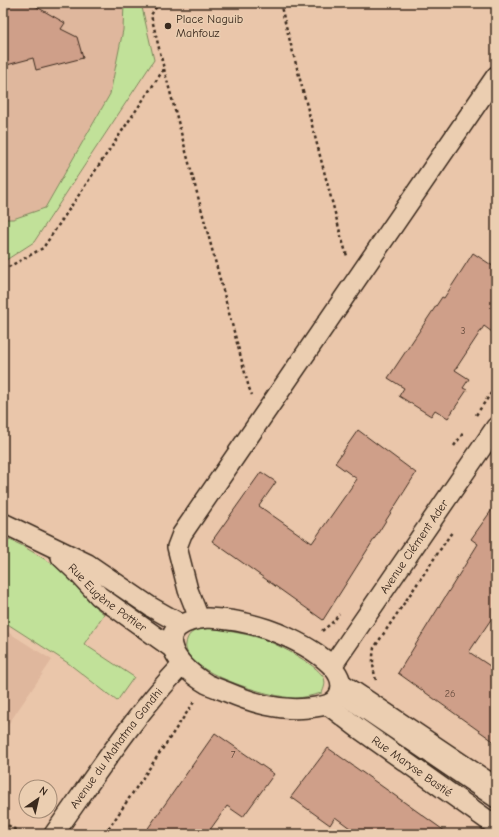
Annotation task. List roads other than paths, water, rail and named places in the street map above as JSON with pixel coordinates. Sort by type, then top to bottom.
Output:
[{"type":"street","points":[[190,621],[188,590],[177,547],[182,534],[496,76]]},
{"type":"street","name":"Avenue Clément Ader","points":[[332,666],[496,427]]},
{"type":"street","name":"Rue Eugène Pottier","points":[[3,523],[88,564],[151,607],[190,621]]},
{"type":"street","name":"Rue Eugène Pottier","points":[[46,543],[78,573],[99,596],[172,648]]},
{"type":"street","points":[[208,618],[232,620],[267,629],[299,642],[332,666],[340,676],[336,695],[299,709],[284,709],[250,702],[207,684],[182,665],[175,656],[172,648],[171,643],[174,632],[190,621],[208,618]]},
{"type":"street","name":"Avenue du Mahatma Gandhi","points":[[54,834],[127,731],[160,688],[182,665]]},
{"type":"street","points":[[336,695],[496,787]]},
{"type":"street","name":"Rue Maryse Bastié","points":[[336,695],[358,728],[496,826]]},
{"type":"street","points":[[494,834],[496,830]]},
{"type":"lane","points":[[336,695],[496,803]]},
{"type":"place","name":"Place Naguib Mahfouz","points":[[168,26]]}]
